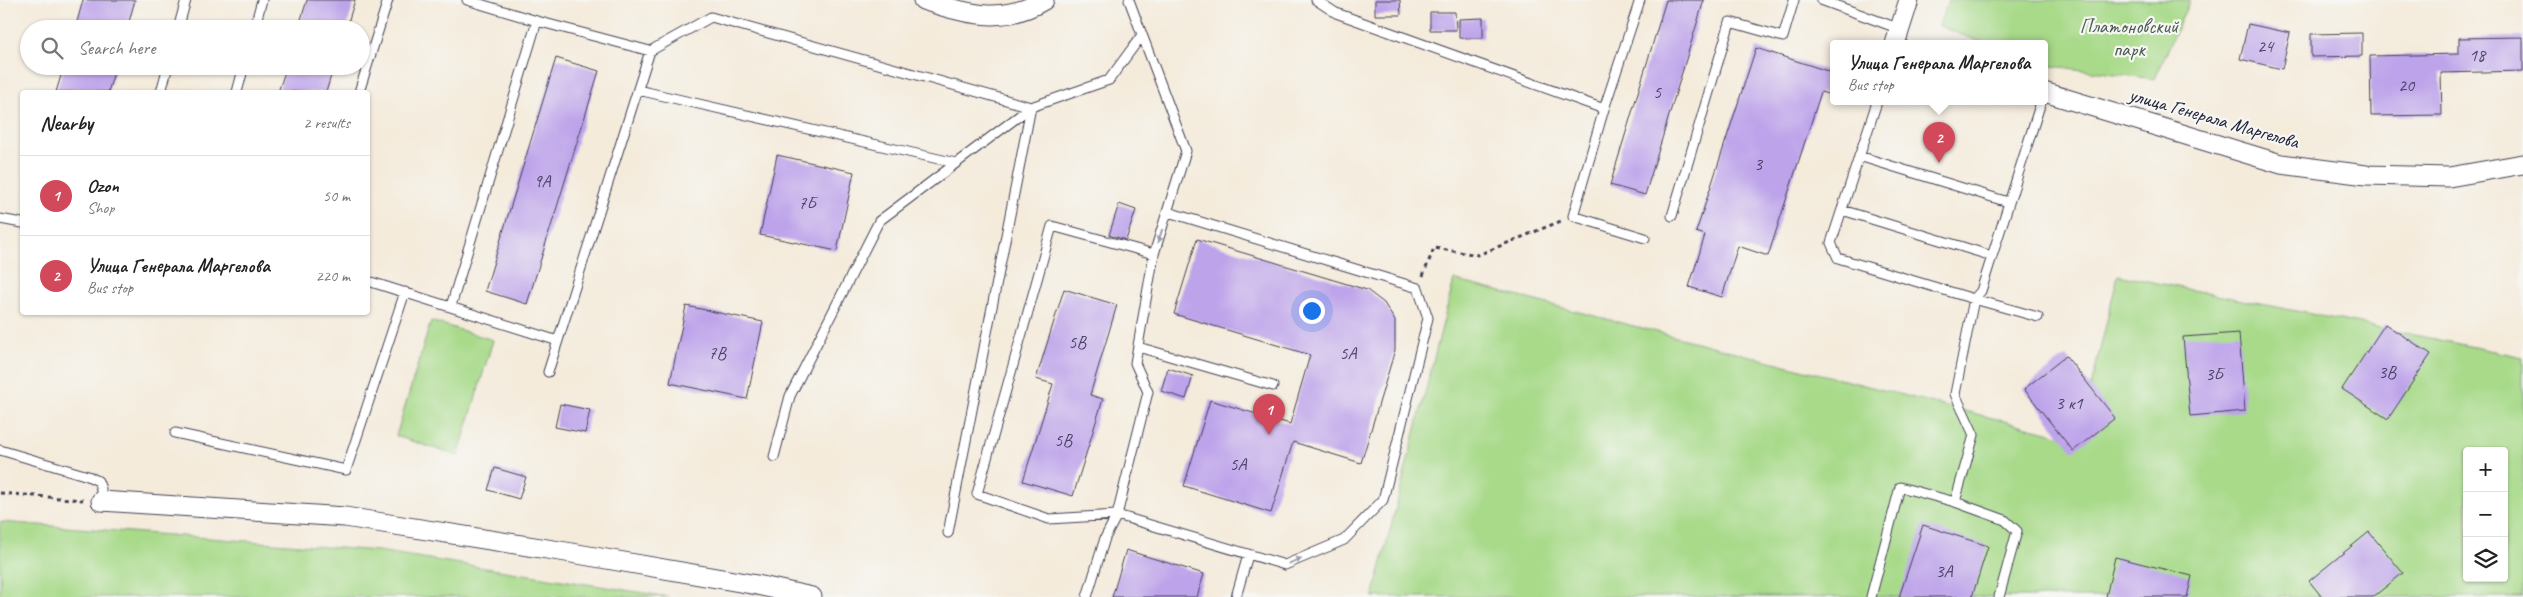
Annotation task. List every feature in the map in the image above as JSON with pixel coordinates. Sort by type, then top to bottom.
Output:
[{"type":"street","points":[[923,0],[963,13],[994,16],[1032,7],[1044,0]]},
{"type":"street","points":[[1898,37],[1909,0]]},
{"type":"street","name":"улица Генерала Маргелова","points":[[2048,93],[2281,164],[2366,175],[2450,177],[2523,164]]},
{"type":"street","points":[[101,501],[345,517],[586,555],[757,585],[812,597]]},
{"type":"lane","points":[[180,20],[186,0]]},
{"type":"lane","points":[[256,20],[262,0]]},
{"type":"lane","points":[[370,57],[388,0]]},
{"type":"lane","points":[[467,0],[650,51]]},
{"type":"lane","points":[[1087,597],[1105,538],[1118,515],[1148,392],[1135,362],[1154,254],[1186,151],[1129,0]]},
{"type":"lane","points":[[1316,0],[1336,13],[1604,108]]},
{"type":"lane","points":[[1640,0],[1604,108],[1573,216],[1645,238]]},
{"type":"lane","points":[[1672,216],[1730,22],[1783,37],[1794,0]]},
{"type":"lane","points":[[1821,0],[1898,37]]},
{"type":"lane","points":[[548,372],[650,51],[711,17],[1031,107]]},
{"type":"lane","points":[[451,306],[537,21]]},
{"type":"lane","points":[[774,457],[790,396],[879,221],[1031,107],[1109,80],[1142,35]]},
{"type":"lane","points":[[162,90],[166,75]]},
{"type":"lane","points":[[238,90],[242,75]]},
{"type":"lane","points":[[360,90],[364,75]]},
{"type":"lane","points":[[638,90],[956,163]]},
{"type":"lane","points":[[1875,105],[1831,243],[1838,258],[2038,317]]},
{"type":"lane","points":[[1955,502],[1974,435],[1956,394],[1974,299],[1981,291],[2040,105]]},
{"type":"lane","points":[[948,533],[1031,107]]},
{"type":"lane","points":[[1859,156],[2008,202]]},
{"type":"lane","points":[[1842,210],[1992,256]]},
{"type":"lane","points":[[1154,254],[1052,226],[977,494],[1049,519],[1118,515],[1285,565],[1344,540],[1383,500],[1428,318],[1418,288],[1168,212]]},
{"type":"lane","points":[[0,219],[20,223]]},
{"type":"lane","points":[[370,282],[558,341]]},
{"type":"lane","points":[[175,432],[346,470],[405,292]]},
{"type":"lane","points":[[1138,347],[1273,386]]},
{"type":"lane","points":[[0,450],[88,476],[98,481],[101,489],[101,501]]},
{"type":"lane","points":[[1871,597],[1900,487],[1955,502],[2005,520],[2017,531],[1999,597]]},
{"type":"lane","points":[[1236,597],[1248,555]]},
{"type":"path","points":[[1418,288],[1434,248],[1478,255],[1573,216]]},
{"type":"path","points":[[0,493],[101,501]]},
{"type":"green space","name":"Платоновский парк","points":[[1948,0],[2190,0],[2155,79],[2048,66],[2048,40],[1976,40],[1939,26]]},
{"type":"green space","points":[[2118,275],[2523,357],[2523,597],[1373,597],[1454,280],[2078,440]]},
{"type":"green space","points":[[431,321],[493,340],[458,456],[396,436]]},
{"type":"green space","points":[[0,522],[378,551],[669,597],[0,597]]},
{"type":"building","points":[[83,0],[135,0],[129,20],[77,20]]},
{"type":"building","points":[[307,0],[355,0],[349,20],[301,20]]},
{"type":"building","points":[[1375,0],[1400,0],[1401,15],[1375,15]]},
{"type":"building","points":[[1666,0],[1704,0],[1645,195],[1610,185]]},
{"type":"building","points":[[1430,12],[1455,12],[1456,30],[1430,30]]},
{"type":"building","points":[[1483,18],[1483,38],[1459,38],[1459,19]]},
{"type":"building","points":[[2248,24],[2290,33],[2282,69],[2240,59]]},
{"type":"building","points":[[2362,33],[2362,56],[2311,57],[2311,34]]},
{"type":"building","points":[[2523,37],[2523,71],[2441,73],[2442,115],[2371,116],[2370,56],[2459,54],[2459,38]]},
{"type":"building","points":[[1756,48],[1830,72],[1830,95],[1821,92],[1768,256],[1738,246],[1722,297],[1689,287],[1705,235],[1696,232]]},
{"type":"building","points":[[556,58],[599,71],[527,304],[485,291]]},
{"type":"building","points":[[61,75],[113,75],[109,90],[57,90]]},
{"type":"building","points":[[284,75],[331,75],[327,90],[279,90]]},
{"type":"building","points":[[777,155],[854,172],[837,251],[760,235]]},
{"type":"building","points":[[1119,204],[1136,210],[1126,240],[1109,235]]},
{"type":"building","points":[[1197,239],[1367,290],[1384,303],[1395,321],[1395,350],[1361,463],[1293,442],[1271,513],[1184,486],[1210,400],[1290,424],[1310,355],[1174,314]]},
{"type":"building","points":[[1064,289],[1117,305],[1090,395],[1103,399],[1073,496],[1023,481],[1053,384],[1036,379]]},
{"type":"building","points":[[686,306],[763,322],[747,399],[670,383]]},
{"type":"building","points":[[2385,324],[2431,354],[2388,419],[2342,389]]},
{"type":"building","points":[[2239,333],[2245,411],[2190,416],[2183,337]]},
{"type":"building","points":[[2066,356],[2115,418],[2073,451],[2024,389]]},
{"type":"building","points":[[1168,368],[1193,376],[1186,399],[1161,391]]},
{"type":"building","points":[[560,404],[590,410],[585,433],[555,427]]},
{"type":"building","points":[[495,468],[526,477],[519,499],[488,490]]},
{"type":"building","points":[[1923,525],[1988,546],[1972,597],[1899,597]]},
{"type":"building","points":[[2369,532],[2403,573],[2373,597],[2322,597],[2309,581]]},
{"type":"building","points":[[1126,550],[1204,574],[1197,597],[1112,597]]},
{"type":"building","points":[[2115,557],[2192,576],[2187,597],[2106,597]]},
{"type":"place","name":"Улица Генерала Маргелова","points":[[1939,163]]},
{"type":"place","name":"Ozon","points":[[1269,435]]}]
